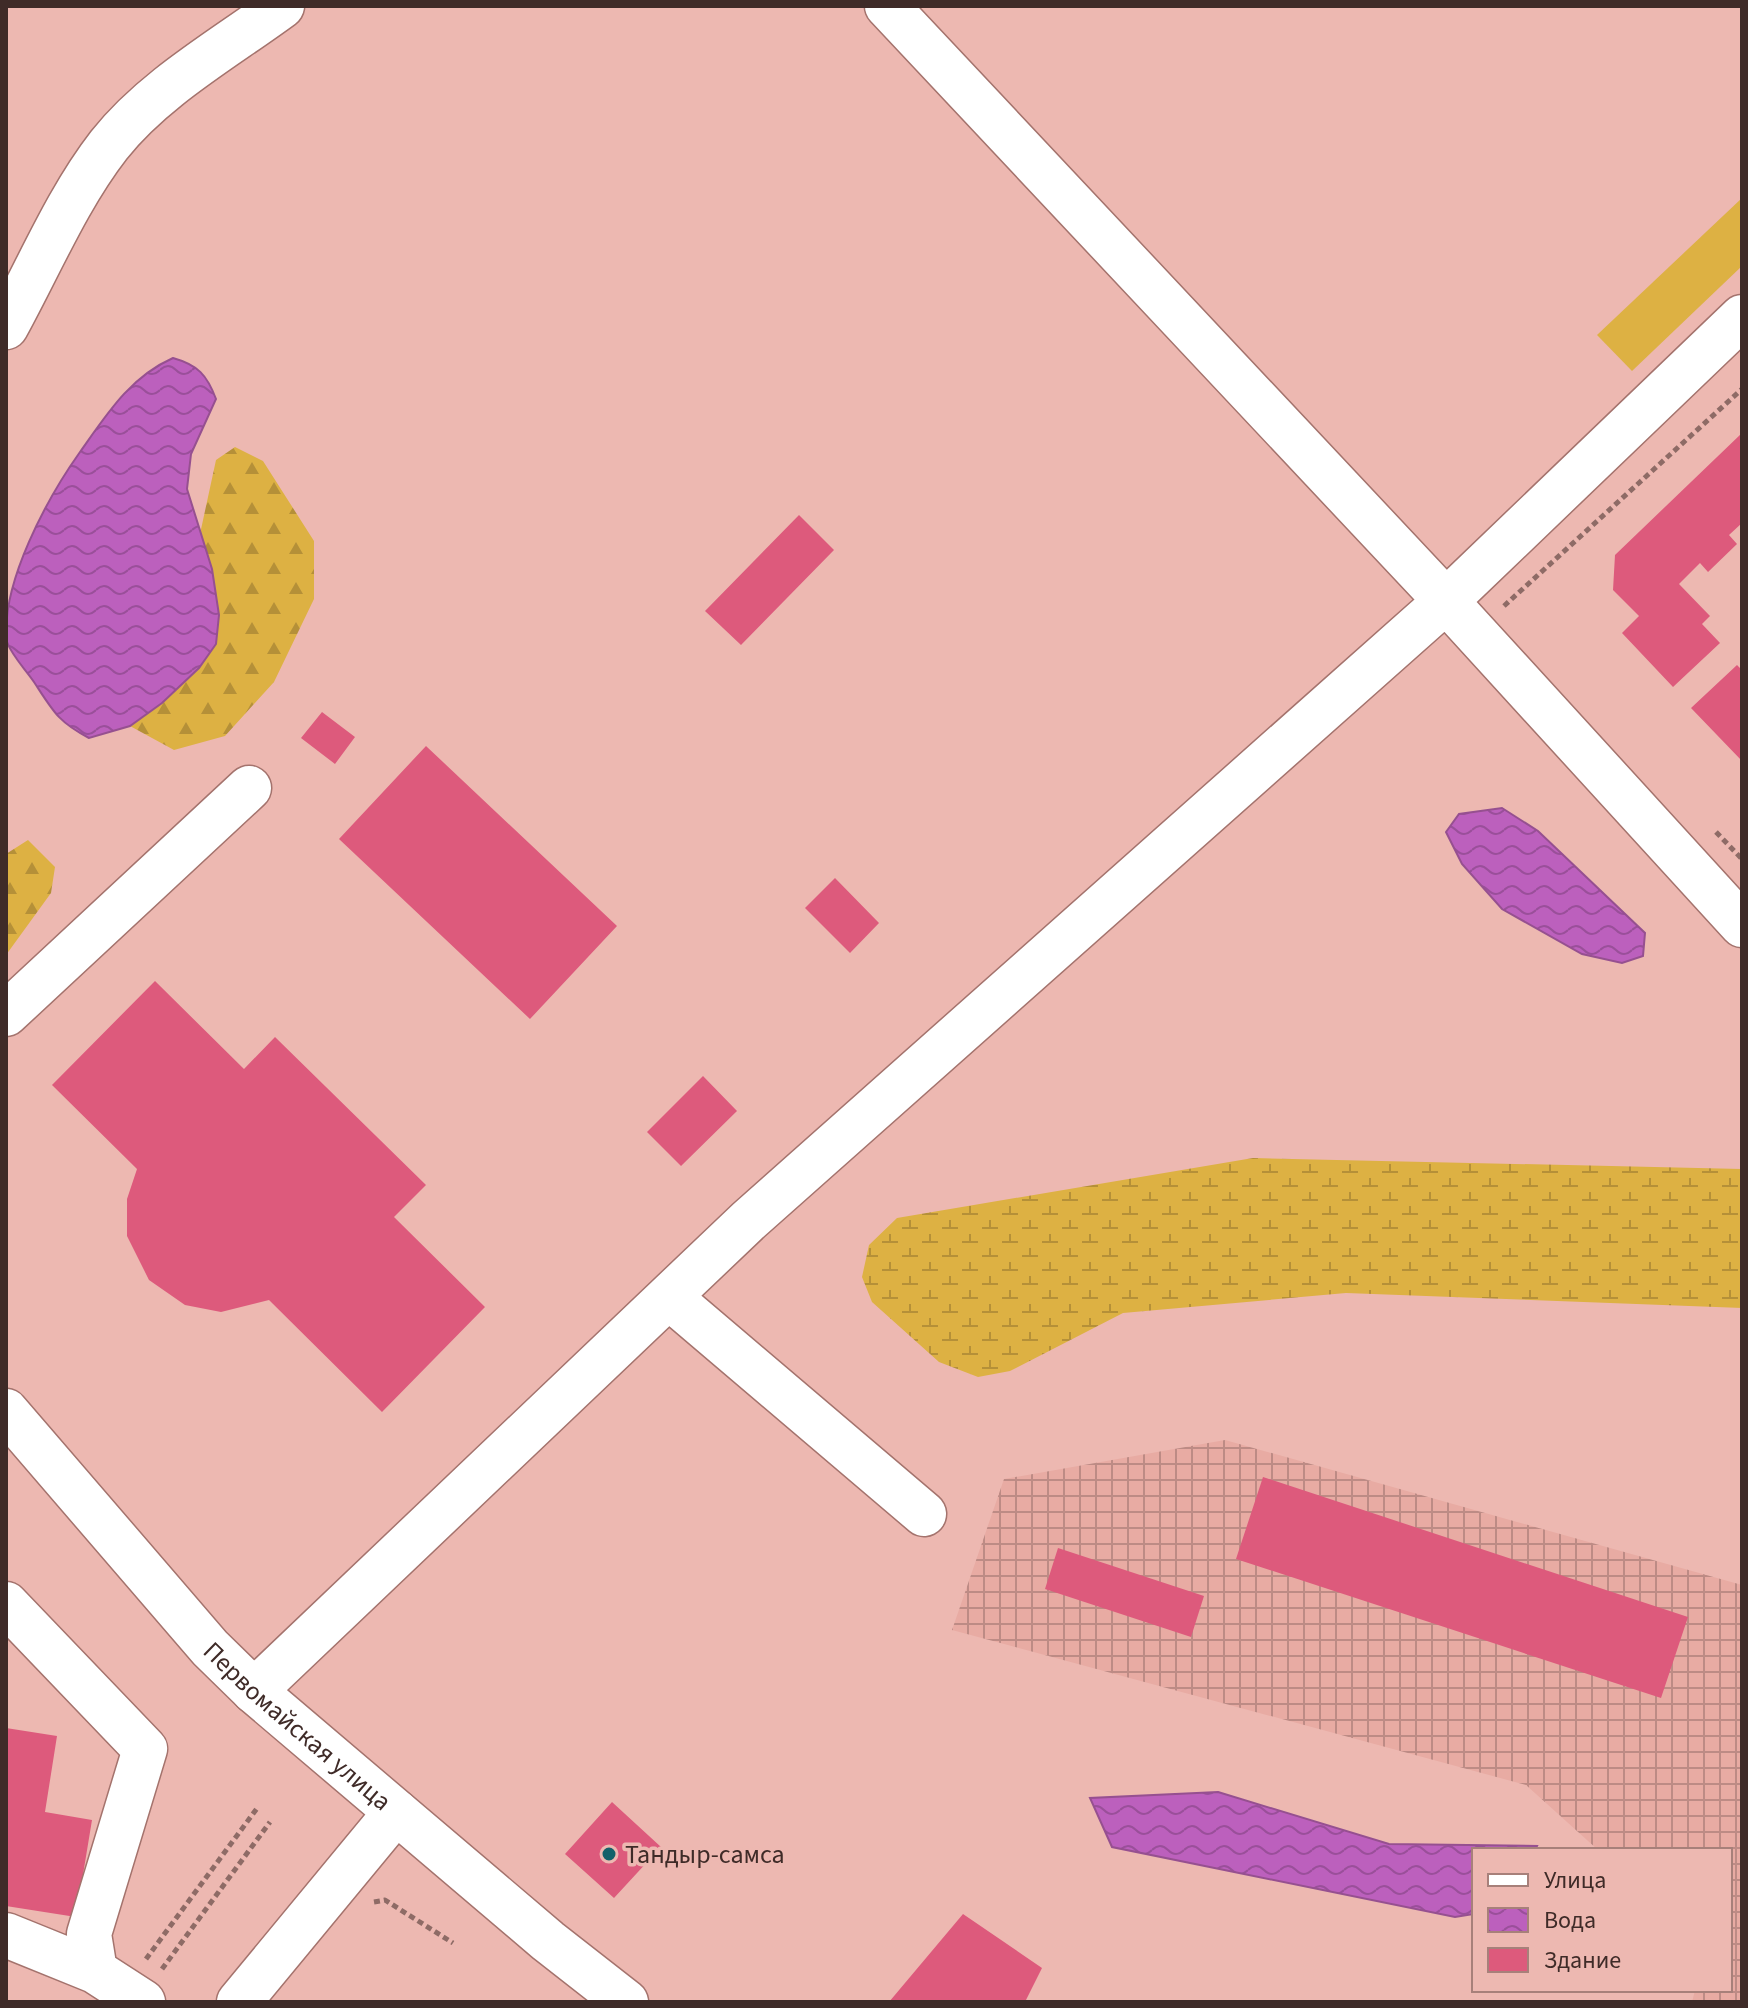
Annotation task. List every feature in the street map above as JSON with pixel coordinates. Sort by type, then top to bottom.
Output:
[{"type":"street","points":[[6,327],[80,189],[110,144],[158,98],[282,6]]},
{"type":"street","points":[[887,6],[1460,587],[1742,925]]},
{"type":"street","points":[[254,1691],[749,1220],[1460,587],[1742,317]]},
{"type":"street","points":[[6,1014],[249,788]]},
{"type":"street","points":[[669,1297],[924,1514]]},
{"type":"street","name":"Первомайская улица","points":[[6,1411],[210,1648],[254,1691],[626,2002]]},
{"type":"street","points":[[6,1604],[145,1749],[89,1934],[125,1990]]},
{"type":"street","points":[[239,2002],[396,1812]]},
{"type":"street","points":[[6,1935],[125,1990]]},
{"type":"path","points":[[1460,587],[1504,607],[1742,389]]},
{"type":"path","points":[[125,1990],[258,1807]]},
{"type":"path","points":[[125,1990],[270,1822]]},
{"type":"path","points":[[359,1903],[385,1900],[453,1943]]},
{"type":"shaded area","points":[[1225,1440],[1742,1585],[1742,2002],[1692,2002],[1694,1992],[1732,1992],[1732,1848],[1596,1848],[1526,1785],[952,1630],[1004,1479]]},
{"type":"green space","points":[[1742,198],[1742,266],[1632,371],[1597,335]]},
{"type":"green space","points":[[235,447],[263,461],[314,541],[314,599],[274,682],[225,736],[174,750],[130,726],[162,703],[199,668],[216,644],[219,615],[212,569],[200,534],[216,460]]},
{"type":"green space","points":[[28,840],[55,867],[51,893],[6,955],[6,854]]},
{"type":"green space","points":[[1253,1158],[1742,1169],[1742,1308],[1346,1293],[1123,1313],[1010,1371],[978,1377],[939,1362],[872,1302],[862,1277],[869,1245],[897,1218]]},
{"type":"water","points":[[173,358],[200,372],[216,399],[191,454],[187,489],[212,569],[219,615],[216,644],[199,668],[162,703],[130,726],[89,738],[57,715],[9,647],[7,619],[11,594],[41,517],[80,452],[132,386]]},
{"type":"water","points":[[1502,808],[1538,831],[1645,933],[1643,956],[1622,963],[1582,954],[1502,909],[1462,864],[1446,832],[1459,814]]},
{"type":"water","points":[[1218,1792],[1389,1844],[1537,1846],[1472,1848],[1472,1914],[1455,1917],[1112,1847],[1090,1798]]},
{"type":"building","points":[[1742,433],[1742,523],[1729,535],[1737,544],[1708,572],[1700,563],[1679,584],[1710,616],[1702,624],[1720,643],[1673,687],[1622,633],[1639,616],[1613,590],[1615,555]]},
{"type":"building","points":[[799,515],[834,550],[741,645],[705,611]]},
{"type":"building","points":[[1737,665],[1742,670],[1742,761],[1691,708]]},
{"type":"building","points":[[322,712],[355,737],[335,764],[301,738]]},
{"type":"building","points":[[426,746],[617,926],[530,1019],[339,839]]},
{"type":"building","points":[[835,878],[879,923],[850,953],[805,908]]},
{"type":"building","points":[[155,981],[244,1069],[275,1037],[426,1185],[394,1217],[485,1307],[382,1412],[269,1300],[221,1312],[185,1305],[149,1280],[127,1236],[127,1199],[137,1169],[52,1085]]},
{"type":"building","points":[[703,1076],[737,1111],[681,1166],[647,1132]]},
{"type":"building","points":[[1263,1477],[1688,1617],[1661,1698],[1236,1559]]},
{"type":"building","points":[[1058,1548],[1204,1596],[1191,1637],[1045,1589]]},
{"type":"building","points":[[6,1728],[57,1736],[45,1812],[92,1820],[76,1917],[6,1906]]},
{"type":"building","points":[[612,1802],[661,1847],[614,1898],[565,1854]]},
{"type":"building","points":[[963,1914],[1042,1968],[1025,2002],[889,2002]]},
{"type":"place","name":"Тандыр-самса","points":[[609,1854]]}]
